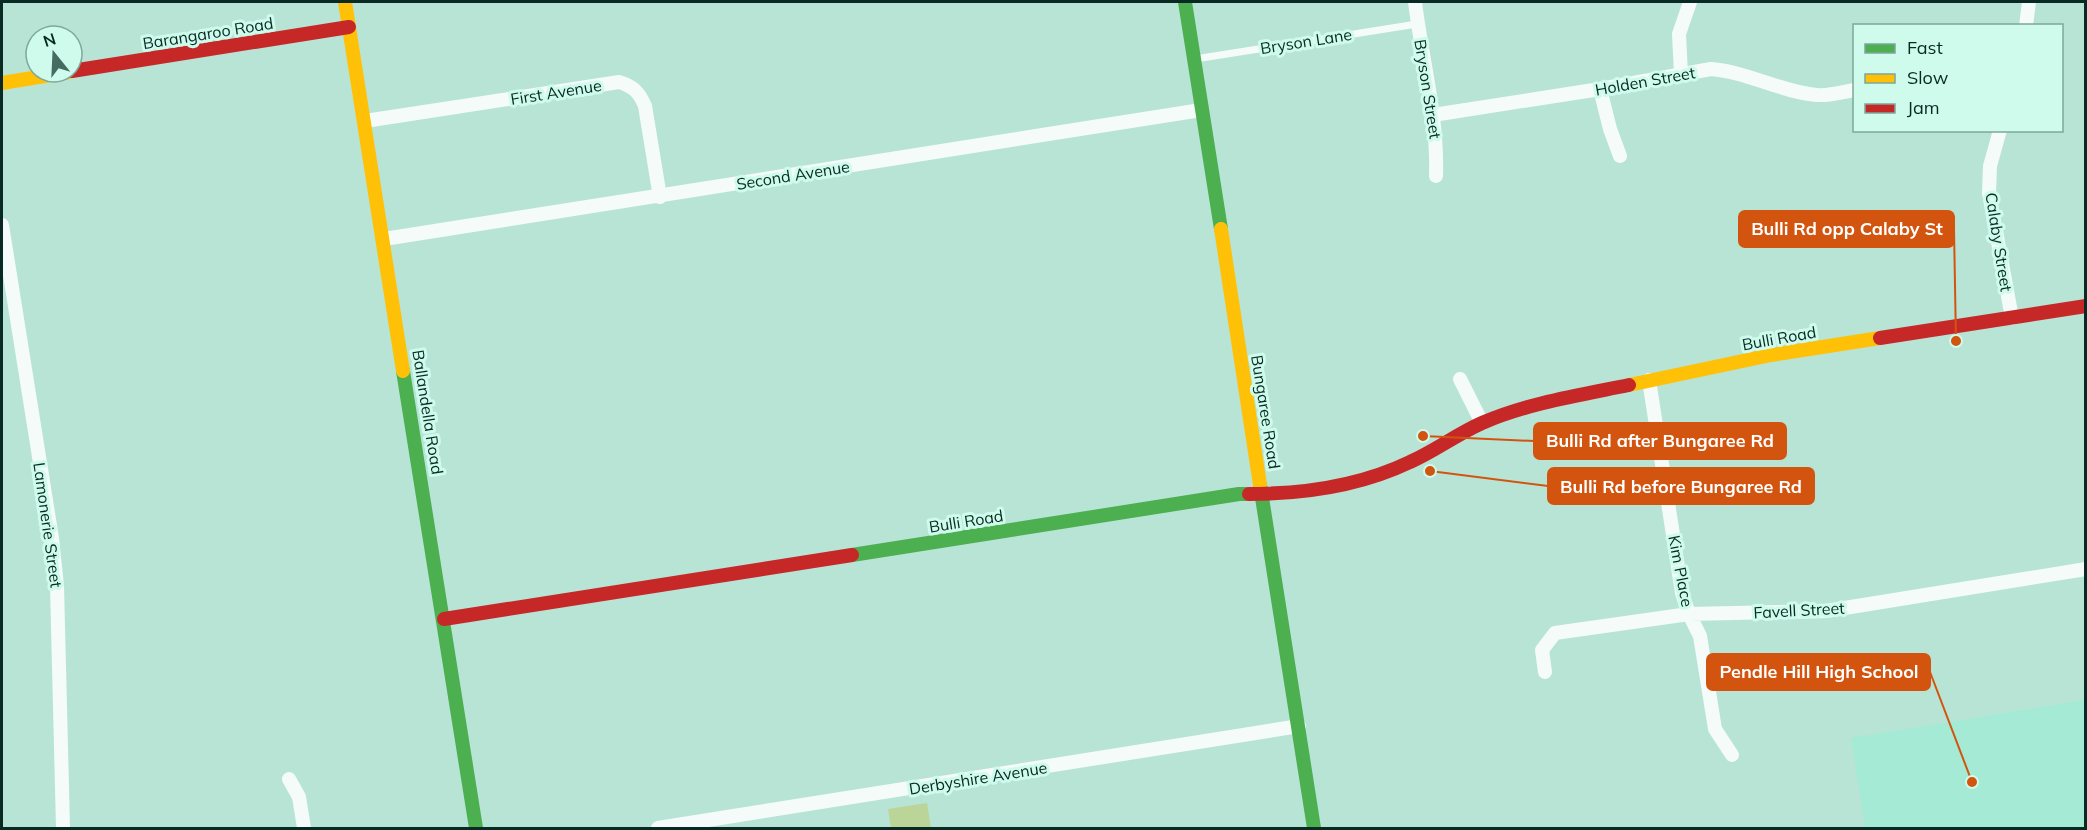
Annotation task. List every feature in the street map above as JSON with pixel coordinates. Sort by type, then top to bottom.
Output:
[{"type":"street","name":"Ballandella Road","points":[[345,2],[476,828]]},
{"type":"street","name":"Bungaree Road","points":[[1185,2],[1314,828]]},
{"type":"street","name":"Bryson Street","points":[[1415,2],[1437,148],[1436,176]]},
{"type":"street","points":[[1681,74],[1679,34],[1690,2]]},
{"type":"street","points":[[2026,24],[2030,2]]},
{"type":"street","name":"Barangaroo Road","points":[[84,70],[349,27]]},
{"type":"street","name":"Holden Street","points":[[1433,116],[1711,69],[1728,70],[1819,96],[1853,90]]},
{"type":"street","name":"Barangaroo Road","points":[[2,83],[24,79]]},
{"type":"street","name":"First Avenue","points":[[365,122],[619,82],[631,85],[640,94],[645,106],[660,196]]},
{"type":"street","points":[[1600,89],[1610,129],[1620,156]]},
{"type":"street","name":"Second Avenue","points":[[384,239],[1201,110]]},
{"type":"street","name":"Calaby Street","points":[[1999,132],[1990,166],[1989,193],[2012,318]]},
{"type":"street","name":"Lamonerie Street","points":[[2,225],[52,538],[57,586],[63,828]]},
{"type":"street","name":"Bulli Road","points":[[444,620],[1228,496],[1279,494],[1347,484],[1373,478],[1411,462],[1482,423],[1528,407],[1771,355],[2085,306]]},
{"type":"street","points":[[1460,379],[1482,423]]},
{"type":"street","name":"Kim Place","points":[[1649,380],[1682,593],[1700,636],[1715,729],[1732,755]]},
{"type":"street","name":"Favell Street","points":[[1545,672],[1542,650],[1555,633],[1689,614],[1826,611],[2085,569]]},
{"type":"street","name":"Derbyshire Avenue","points":[[657,828],[1299,726]]},
{"type":"street","points":[[289,779],[299,797],[304,828]]},
{"type":"lane","name":"Bryson Lane","points":[[1194,59],[1417,24]]},
{"type":"shaded area","points":[[2085,700],[2085,828],[1854,828],[1865,826],[1851,738]]},
{"type":"shaded area","points":[[927,803],[931,828],[891,828],[888,809]]},
{"type":"traffic: fast","points":[[1185,2],[1221,229]]},
{"type":"traffic: fast","points":[[403,371],[476,828]]},
{"type":"traffic: fast","points":[[1260,485],[1314,828]]},
{"type":"traffic: fast","points":[[852,555],[1249,494]]},
{"type":"traffic: slow","points":[[345,2],[403,371]]},
{"type":"traffic: slow","points":[[2,83],[24,79]]},
{"type":"traffic: slow","points":[[1221,229],[1260,485]]},
{"type":"traffic: slow","points":[[1629,385],[1771,355],[1880,338]]},
{"type":"traffic: jam","points":[[84,69],[349,27]]},
{"type":"traffic: jam","points":[[1880,338],[2086,306]]},
{"type":"traffic: jam","points":[[1249,494],[1311,490],[1352,483],[1419,458],[1473,427],[1500,416],[1554,400],[1629,385]]},
{"type":"traffic: jam","points":[[444,619],[852,555]]},
{"type":"place","name":"Bulli Rd opp Calaby St","points":[[1956,341]]},
{"type":"place","name":"Bulli Rd after Bungaree Rd","points":[[1423,436]]},
{"type":"place","name":"Bulli Rd before Bungaree Rd","points":[[1430,471]]},
{"type":"place","name":"Pendle Hill High School","points":[[1972,782]]}]
